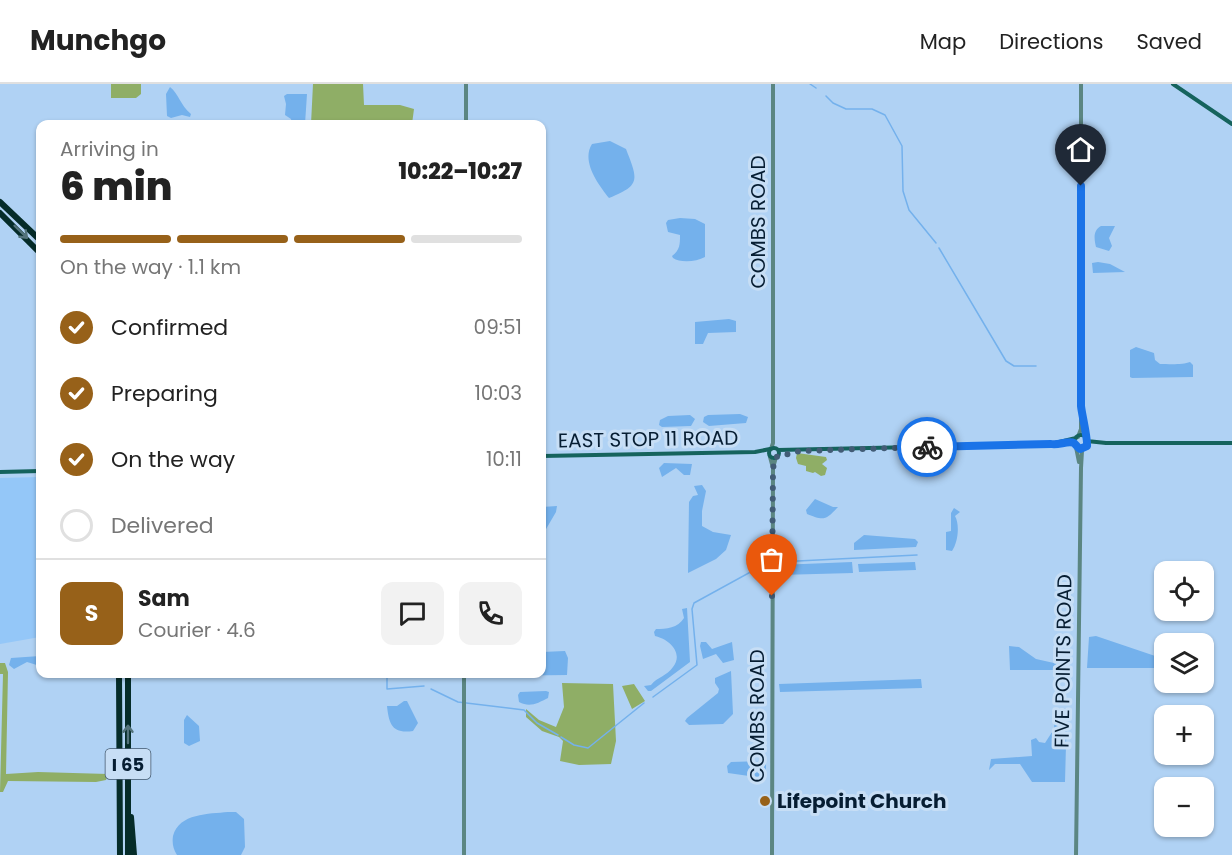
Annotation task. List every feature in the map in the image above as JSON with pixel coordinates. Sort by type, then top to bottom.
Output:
[{"type":"highway","points":[[0,202],[36,236]]},
{"type":"highway","points":[[0,213],[36,249]]},
{"type":"highway","name":"I 65","points":[[118,855],[119,678]]},
{"type":"highway","name":"I 65","points":[[128,678],[128,855]]},
{"type":"highway","points":[[128,765],[134,855]]},
{"type":"main road","points":[[1173,84],[1232,124]]},
{"type":"main road","points":[[1075,445],[1077,438]]},
{"type":"main road","points":[[1051,444],[1077,438],[1106,443]]},
{"type":"main road","points":[[1085,447],[1087,439]]},
{"type":"main road","points":[[770,452],[1051,444],[1075,445],[1080,449],[1106,443],[1232,443]]},
{"type":"main road","points":[[770,452],[778,453]]},
{"type":"main road","name":"EAST STOP 11 ROAD","points":[[546,456],[770,452]]},
{"type":"main road","points":[[0,472],[36,471]]},
{"type":"street","points":[[466,84],[466,120]]},
{"type":"street","name":"COMBS ROAD","points":[[772,855],[773,468],[770,452],[773,432],[773,84]]},
{"type":"street","points":[[1077,438],[1081,431],[1082,84]]},
{"type":"street","points":[[1081,406],[1087,439]]},
{"type":"street","name":"COMBS ROAD","points":[[773,432],[778,453],[773,468]]},
{"type":"street","name":"FIVE POINTS ROAD","points":[[1075,445],[1081,468]]},
{"type":"street","name":"FIVE POINTS ROAD","points":[[1076,855],[1081,468],[1082,451],[1085,447]]},
{"type":"street","points":[[464,678],[464,855]]},
{"type":"shaded area","points":[[170,87],[191,114],[190,117],[182,115],[171,118],[167,116],[166,94]]},
{"type":"shaded area","points":[[307,94],[305,120],[291,120],[285,115],[284,96]]},
{"type":"shaded area","points":[[610,141],[626,149],[633,168],[634,180],[627,189],[609,198],[592,172],[588,158],[592,144]]},
{"type":"shaded area","points":[[695,219],[705,224],[705,257],[688,261],[673,258],[672,256],[679,247],[680,235],[668,232],[666,223],[668,220]]},
{"type":"shaded area","points":[[1101,226],[1115,226],[1109,238],[1112,246],[1109,251],[1096,247],[1095,232]]},
{"type":"shaded area","points":[[1092,263],[1110,264],[1125,272],[1093,273]]},
{"type":"shaded area","points":[[729,319],[736,321],[736,332],[708,333],[703,344],[695,344],[695,322]]},
{"type":"shaded area","points":[[1136,347],[1154,353],[1155,360],[1160,364],[1190,362],[1193,365],[1193,377],[1130,377],[1130,350]]},
{"type":"shaded area","points":[[740,414],[748,417],[746,423],[709,426],[703,422],[704,417],[708,415]]},
{"type":"shaded area","points":[[690,415],[695,419],[691,426],[662,427],[659,425],[660,420],[668,416]]},
{"type":"shaded area","points":[[664,463],[692,464],[690,475],[684,475],[676,468],[662,477],[659,468]]},
{"type":"shaded area","points":[[36,477],[36,638],[0,644],[0,478]]},
{"type":"shaded area","points":[[702,485],[706,491],[702,526],[713,532],[731,535],[726,550],[716,559],[688,573],[689,502],[693,496],[698,495],[694,486]]},
{"type":"shaded area","points":[[815,499],[838,507],[824,518],[807,514],[806,510]]},
{"type":"shaded area","points":[[557,506],[546,529],[546,507]]},
{"type":"shaded area","points":[[954,508],[960,512],[955,516],[958,534],[952,551],[946,550],[946,532],[951,531],[951,513]]},
{"type":"shaded area","points":[[864,535],[915,539],[918,542],[916,547],[854,550],[854,543]]},
{"type":"shaded area","points":[[852,562],[853,573],[779,575],[779,565]]},
{"type":"shaded area","points":[[915,562],[916,570],[859,572],[858,564]]},
{"type":"shaded area","points":[[687,608],[690,662],[648,691],[644,686],[651,685],[668,672],[677,657],[670,643],[655,636],[654,632],[656,629],[678,624],[684,618],[682,609]]},
{"type":"shaded area","points":[[1096,636],[1154,656],[1154,668],[1087,668],[1089,637]]},
{"type":"shaded area","points":[[701,642],[706,642],[712,649],[732,642],[734,660],[723,663],[716,654],[703,659]]},
{"type":"shaded area","points":[[1009,646],[1019,647],[1036,659],[1063,665],[1065,670],[1010,670]]},
{"type":"shaded area","points":[[565,651],[568,658],[567,675],[546,675],[546,652]]},
{"type":"shaded area","points":[[36,656],[36,665],[27,662],[14,669],[9,665],[11,658]]},
{"type":"shaded area","points":[[731,671],[733,714],[723,724],[689,725],[685,721],[687,718],[718,693],[715,678]]},
{"type":"shaded area","points":[[921,679],[922,688],[780,692],[779,684]]},
{"type":"shaded area","points":[[520,692],[549,692],[548,698],[537,703],[527,705],[519,702]]},
{"type":"shaded area","points":[[407,701],[418,723],[413,731],[406,732],[396,729],[389,718],[387,706],[397,706]]},
{"type":"shaded area","points":[[1067,708],[1065,782],[1032,782],[1020,764],[995,764],[989,770],[991,759],[1032,756],[1031,740],[1036,738],[1039,742],[1045,743],[1054,729],[1055,710]]},
{"type":"shaded area","points":[[187,715],[199,726],[200,741],[189,746],[184,743],[184,720]]},
{"type":"shaded area","points":[[763,761],[766,764],[766,775],[763,778],[728,773],[727,766],[731,762]]},
{"type":"shaded area","points":[[236,812],[244,819],[245,847],[241,855],[177,855],[173,846],[173,836],[181,823],[204,814]]},
{"type":"green space","points":[[111,84],[141,84],[141,94],[136,98],[111,98]]},
{"type":"green space","points":[[313,84],[363,84],[364,105],[400,105],[414,109],[413,120],[311,120]]},
{"type":"green space","points":[[797,453],[826,457],[827,460],[822,464],[827,468],[825,475],[821,476],[815,472],[806,471],[806,466],[798,464]]},
{"type":"green space","points":[[0,663],[5,663],[8,672],[6,774],[38,772],[108,774],[106,780],[96,782],[8,781],[3,792],[0,792],[3,674],[0,674]]},
{"type":"green space","points":[[562,683],[613,684],[616,741],[611,764],[579,765],[560,761],[563,741],[559,737],[542,731],[526,717],[526,709],[539,720],[556,727],[564,707]]},
{"type":"green space","points":[[634,684],[645,701],[632,709],[622,686]]},
{"type":"waterway","points":[[810,84],[816,88]]},
{"type":"waterway","points":[[826,96],[833,103],[846,109],[872,109],[885,115],[902,146],[903,191],[909,210],[936,243]]},
{"type":"waterway","points":[[939,248],[1006,361],[1014,366],[1036,366]]},
{"type":"waterway","points":[[653,697],[697,665],[692,609],[694,603],[765,564],[917,555]]},
{"type":"waterway","points":[[387,678],[387,689],[424,686]]},
{"type":"waterway","points":[[431,689],[458,702],[524,710],[537,723],[558,735]]},
{"type":"waterway","points":[[561,737],[574,745],[588,748],[644,703]]},
{"type":"way so far","points":[[772,596],[773,468],[776,457],[800,451],[927,447]]},
{"type":"place","name":"Lifepoint Church","points":[[765,801]]},
{"type":"route","points":[[927,447],[1070,443],[1080,449],[1087,446],[1081,406],[1081,186]]}]
